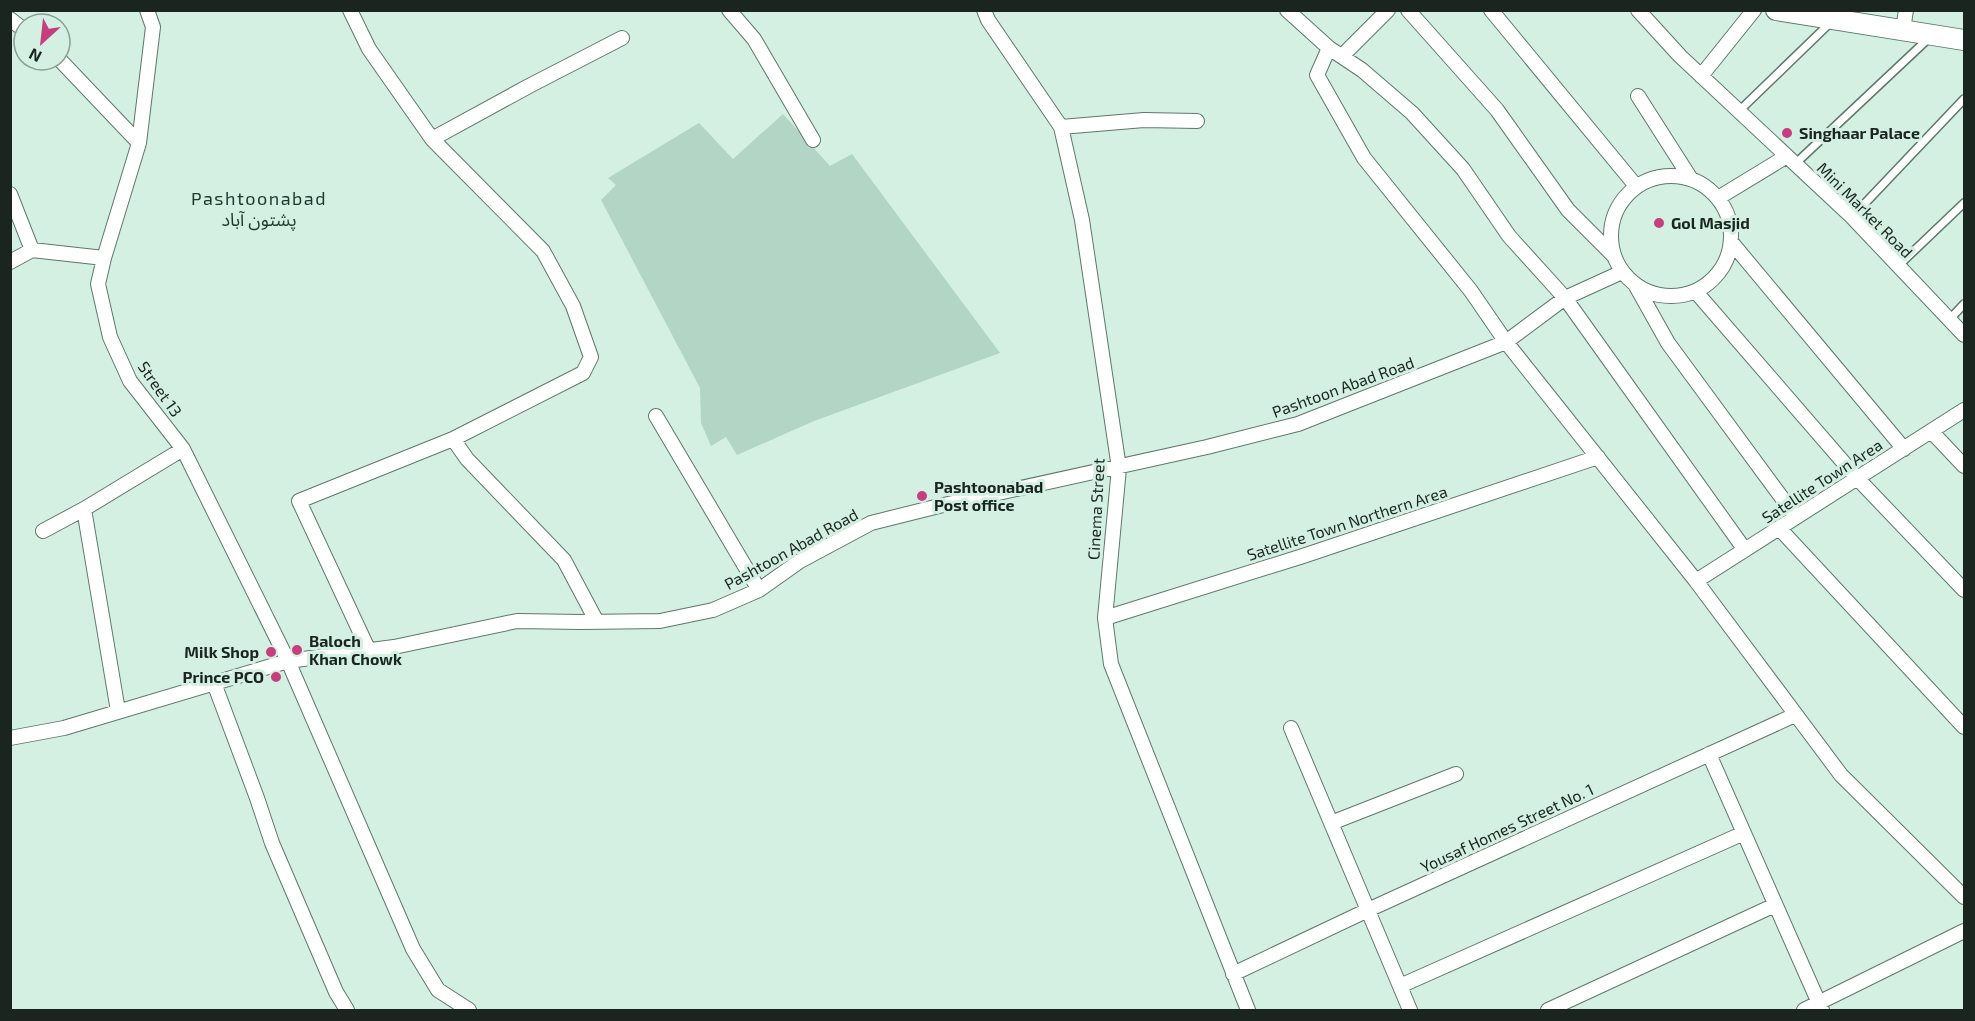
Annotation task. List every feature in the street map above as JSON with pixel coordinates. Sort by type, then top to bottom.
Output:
[{"type":"street","name":"Street 13","points":[[147,10],[153,27],[139,143],[98,284],[110,337],[130,381],[183,449],[288,662],[413,949],[438,990],[469,1011]]},
{"type":"street","points":[[350,10],[369,49],[432,140],[543,250],[573,306],[591,357],[583,373],[453,439],[299,501],[369,651]]},
{"type":"street","points":[[729,10],[754,39],[813,140]]},
{"type":"street","name":"Cinema Street","points":[[984,10],[988,20],[1061,127],[1082,220],[1119,468],[1105,618],[1111,664],[1248,1011]]},
{"type":"street","points":[[1287,10],[1329,48],[1362,70],[1412,113],[1463,169],[1509,236],[1565,298],[1746,550]]},
{"type":"street","points":[[1342,56],[1388,10]]},
{"type":"street","points":[[1408,10],[1497,110],[1568,210],[1613,255],[1622,272],[1636,286],[1668,344],[1797,517]]},
{"type":"street","points":[[1491,10],[1636,186]]},
{"type":"street","name":"Mini Market Road","points":[[1638,10],[1701,76],[1852,217],[1965,336]]},
{"type":"street","points":[[1701,76],[1754,10]]},
{"type":"street","points":[[1776,10],[1834,19],[1905,20],[1933,34],[1965,40]]},
{"type":"street","points":[[432,140],[622,38]]},
{"type":"street","points":[[1329,48],[1317,75],[1364,158],[1471,291],[1506,342],[1696,581],[1840,775],[1965,897]]},
{"type":"street","points":[[71,72],[139,143]]},
{"type":"street","points":[[1638,96],[1691,179]]},
{"type":"street","points":[[1061,127],[1144,120],[1197,122]]},
{"type":"street","points":[[1718,198],[1791,160]]},
{"type":"street","points":[[1613,255],[1610,236],[1613,217],[1622,200],[1636,186],[1653,178],[1672,175],[1691,179],[1708,188],[1722,203],[1731,222],[1732,243],[1726,263],[1714,280],[1696,292],[1676,297],[1655,295],[1636,286]]},
{"type":"street","points":[[10,194],[32,250]]},
{"type":"street","points":[[1732,243],[1904,449]]},
{"type":"street","points":[[10,262],[32,250],[104,258]]},
{"type":"street","name":"Pashtoon Abad Road","points":[[10,738],[64,728],[288,662],[394,648],[517,621],[660,621],[713,610],[759,590],[800,561],[871,523],[939,506],[1119,468],[1298,424],[1506,342],[1565,298],[1622,272]]},
{"type":"street","points":[[1696,292],[1857,478],[1965,590]]},
{"type":"street","name":"Satellite Town Area","points":[[1696,581],[1965,410]]},
{"type":"street","points":[[656,416],[759,590]]},
{"type":"street","points":[[1931,431],[1965,466]]},
{"type":"street","points":[[453,439],[467,459],[564,560],[597,622]]},
{"type":"street","points":[[43,531],[183,449]]},
{"type":"street","name":"Satellite Town Northern Area","points":[[1105,618],[1303,556],[1598,456]]},
{"type":"street","points":[[84,509],[118,711]]},
{"type":"street","points":[[1779,528],[1965,727]]},
{"type":"street","points":[[214,683],[272,843],[336,992],[347,1011]]},
{"type":"street","name":"Yousaf Homes Street No. 1","points":[[1233,974],[1795,715]]},
{"type":"street","points":[[1291,728],[1410,1011]]},
{"type":"street","points":[[1709,754],[1820,1007]]},
{"type":"street","points":[[1331,823],[1456,774]]},
{"type":"street","points":[[1400,986],[1744,833]]},
{"type":"street","points":[[1548,1011],[1775,905]]},
{"type":"street","points":[[1804,1011],[1820,1007],[1965,931]]},
{"type":"lane","points":[[1739,111],[1834,19]]},
{"type":"lane","points":[[1791,160],[1933,34]]},
{"type":"lane","points":[[1852,217],[1965,99]]},
{"type":"lane","points":[[1898,266],[1965,203]]},
{"type":"lane","points":[[1949,320],[1965,304]]},
{"type":"green space","points":[[783,114],[830,166],[852,154],[1000,353],[814,421],[737,455],[726,437],[711,446],[701,423],[700,388],[601,200],[616,185],[608,178],[699,123],[733,159]]},
{"type":"place","name":"Singhaar Palace","points":[[1787,133]]},
{"type":"place","name":"Gol Masjid","points":[[1659,223]]},
{"type":"place","name":"Pashtoonabad Post office","points":[[922,496]]},
{"type":"place","name":"Baloch Khan Chowk","points":[[297,650]]},
{"type":"place","name":"Milk Shop","points":[[271,652]]},
{"type":"place","name":"Prince PCO","points":[[276,677]]},
{"type":"district","name":"Pashtoonabad پشتون آباد","points":[[259,209]]}]
